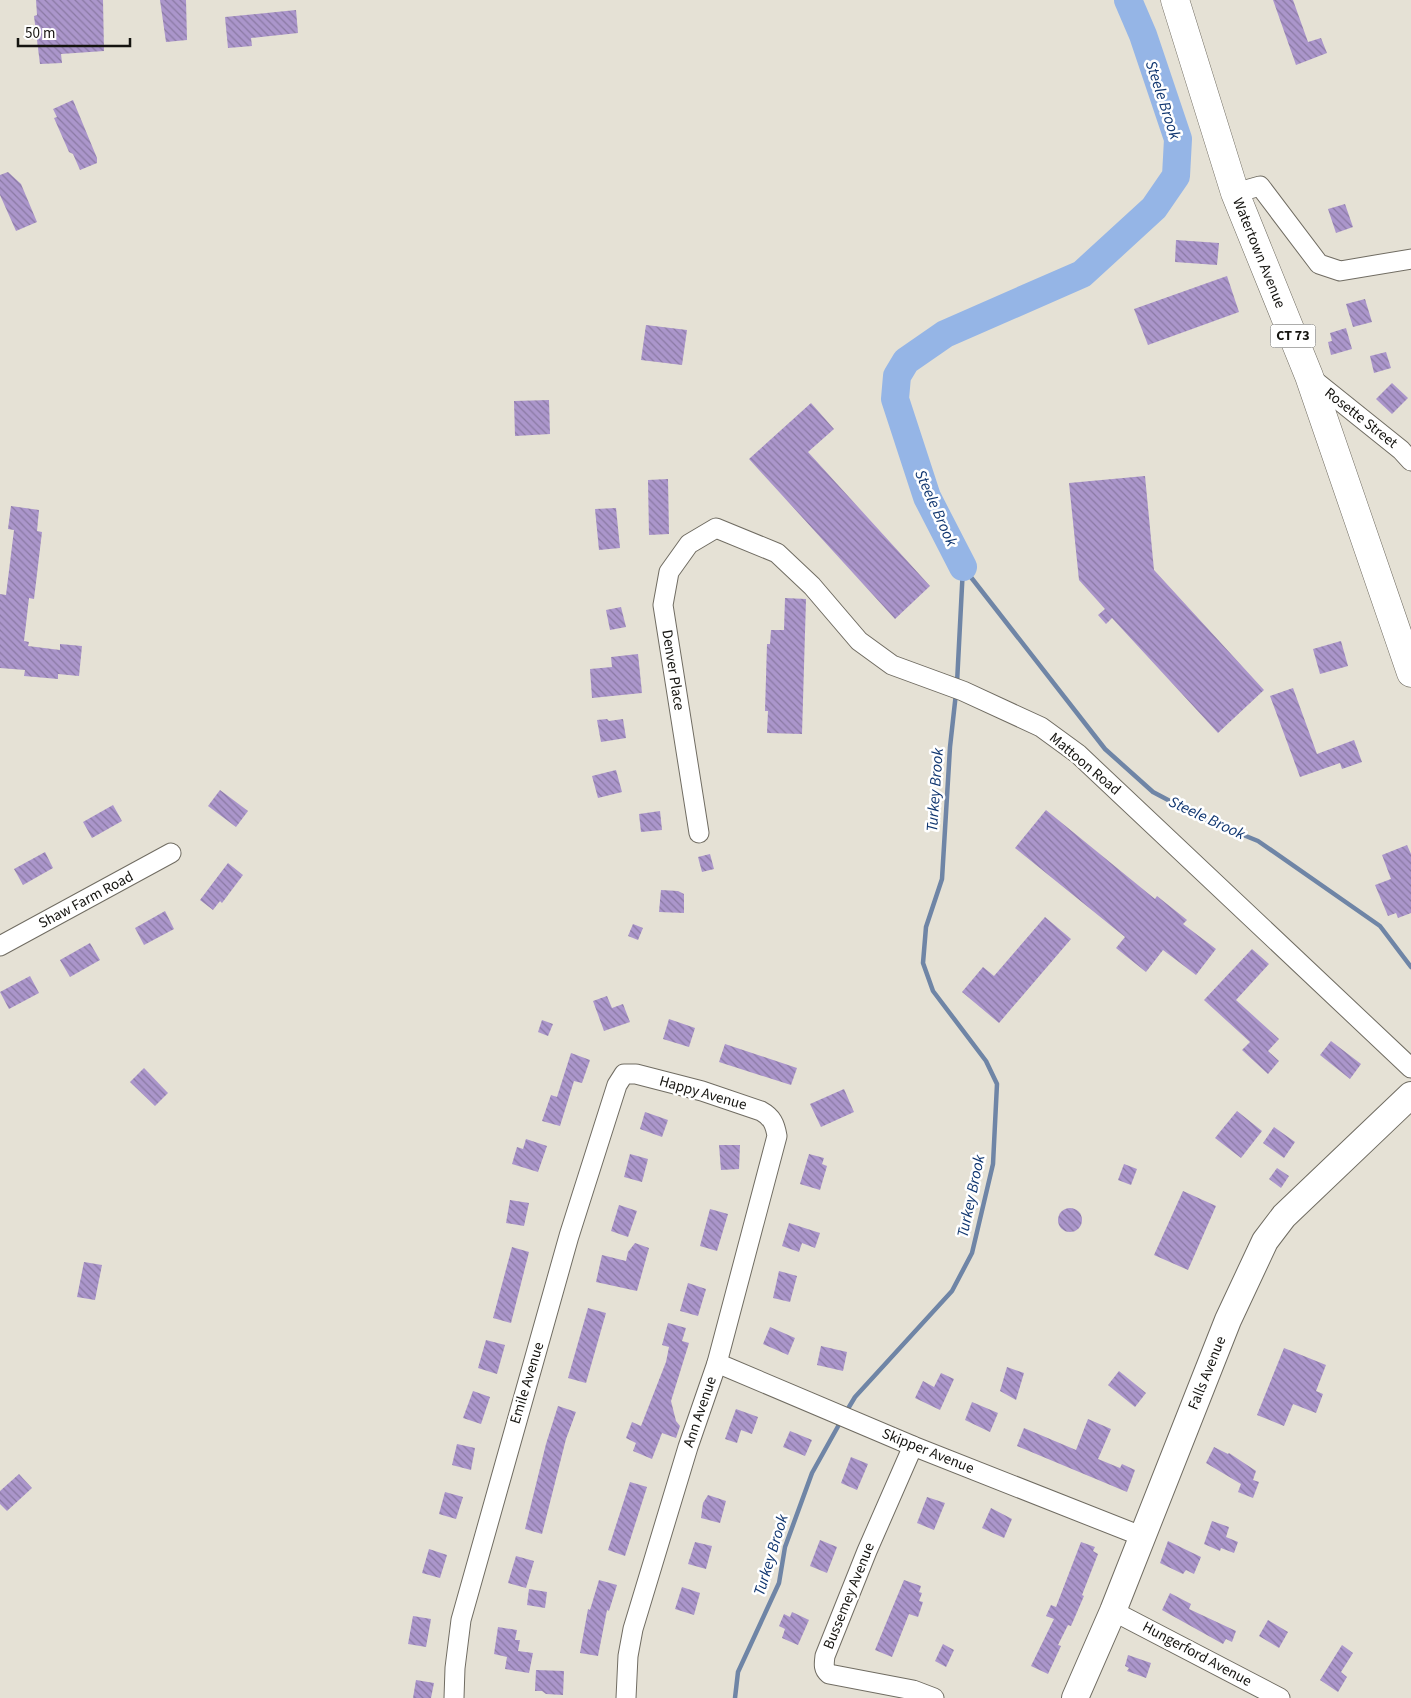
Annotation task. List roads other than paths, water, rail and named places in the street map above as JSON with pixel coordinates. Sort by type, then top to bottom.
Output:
[{"type":"main road","name":"Watertown Avenue","points":[[1175,0],[1235,193],[1309,376],[1411,673]]},
{"type":"main road","name":"Falls Avenue","points":[[1075,1698],[1113,1611],[1141,1536],[1228,1320],[1269,1236],[1284,1216],[1411,1095]]},
{"type":"street","points":[[1235,193],[1260,186],[1319,264],[1340,271],[1411,259]]},
{"type":"street","name":"Rosette Street","points":[[1309,376],[1401,450],[1411,461]]},
{"type":"street","name":"Mattoon Road","points":[[716,528],[777,553],[812,586],[859,641],[892,665],[954,688],[1041,727],[1078,754],[1411,1068]]},
{"type":"street","name":"Denver Place","points":[[699,833],[663,605],[669,572],[689,544],[716,528]]},
{"type":"street","name":"Shaw Farm Road","points":[[0,946],[171,853]]},
{"type":"street","name":"Happy Avenue","points":[[624,1074],[636,1074],[761,1110],[770,1116],[776,1126]]},
{"type":"street","name":"Emile Avenue","points":[[454,1698],[455,1668],[462,1620],[484,1536],[569,1236],[617,1085],[624,1074]]},
{"type":"street","name":"Ann Avenue","points":[[626,1698],[628,1656],[633,1629],[688,1447],[717,1363],[741,1266],[775,1149],[776,1126]]},
{"type":"street","name":"Skipper Avenue","points":[[717,1363],[913,1446],[1141,1536]]},
{"type":"street","name":"Bussemey Avenue","points":[[913,1446],[867,1551],[825,1656],[824,1666],[825,1671],[829,1674],[913,1690],[934,1698]]},
{"type":"street","name":"Hungerford Avenue","points":[[1113,1611],[1280,1698]]},
{"type":"waterway","name":"Steele Brook","points":[[963,567],[927,497],[895,399],[897,376],[906,361],[945,334],[1082,274],[1154,208],[1176,176],[1178,139],[1143,35],[1128,0]]},
{"type":"waterway","name":"Steele Brook","points":[[963,567],[1105,749],[1153,792],[1202,818],[1258,841],[1380,926],[1411,967]]},
{"type":"waterway","name":"Turkey Brook","points":[[957,683],[963,567]]},
{"type":"waterway","name":"Turkey Brook","points":[[846,1412],[855,1397],[952,1291],[972,1253],[993,1164],[997,1084],[986,1061],[933,991],[923,963],[926,927],[942,879],[950,747],[956,693]]},
{"type":"waterway","name":"Turkey Brook","points":[[735,1698],[738,1672],[779,1583],[785,1547],[812,1473],[841,1421]]}]
